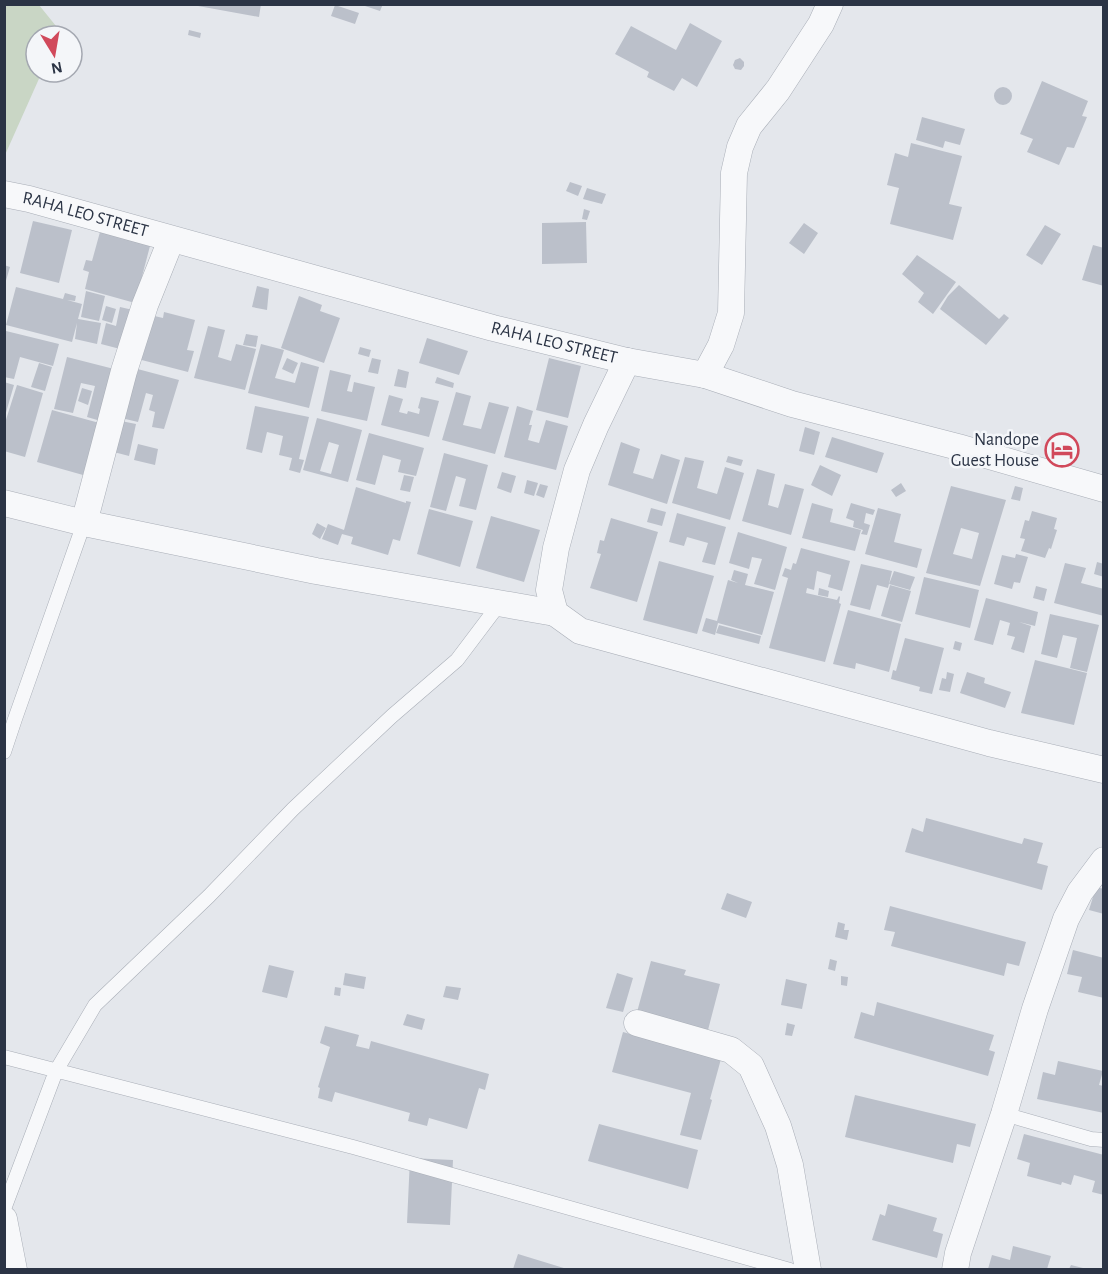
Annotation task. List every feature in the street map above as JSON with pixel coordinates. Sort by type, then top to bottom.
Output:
[{"type":"street","points":[[705,375],[721,345],[731,313],[734,173],[740,147],[749,126],[778,90],[821,24],[830,4]]},
{"type":"street","name":"RAHA LEO STREET","points":[[4,194],[493,328],[627,361],[705,375],[792,404],[958,447],[1104,489]]},
{"type":"street","points":[[84,523],[141,316],[171,240]]},
{"type":"street","points":[[555,613],[549,590],[556,548],[577,470],[627,361]]},
{"type":"street","points":[[4,503],[84,523],[316,571],[555,613],[580,631],[989,743],[1104,771]]},
{"type":"street","points":[[955,1269],[964,1233],[1004,1114],[1035,1009],[1066,919],[1080,892],[1104,860]]},
{"type":"street","points":[[637,1023],[730,1050],[751,1066],[778,1126],[790,1165],[808,1269]]},
{"type":"street","points":[[4,1219],[14,1269]]},
{"type":"lane","points":[[4,752],[84,523]]},
{"type":"lane","points":[[4,1209],[56,1071],[95,1005],[209,896],[293,809],[392,716],[458,660],[500,603]]},
{"type":"lane","points":[[4,1057],[353,1147],[790,1269]]},
{"type":"lane","points":[[1004,1114],[1091,1139],[1104,1140]]},
{"type":"green space","points":[[5,4],[39,5],[54,24],[24,24],[24,84],[37,84],[5,155]]},
{"type":"building","points":[[187,4],[261,4],[259,17]]},
{"type":"building","points":[[359,4],[383,4],[380,11]]},
{"type":"building","points":[[335,5],[359,13],[355,24],[331,16]]},
{"type":"building","points":[[690,23],[722,41],[697,87],[682,78],[674,91],[647,77],[649,72],[615,54],[631,26],[676,50]]},
{"type":"building","points":[[189,30],[201,33],[200,38],[188,35]]},
{"type":"building","points":[[740,58],[744,66],[741,70],[735,69],[733,65],[735,60]]},
{"type":"building","points":[[1042,81],[1088,101],[1082,116],[1087,117],[1074,148],[1067,147],[1059,165],[1027,152],[1033,139],[1020,134]]},
{"type":"building","points":[[1003,87],[1009,90],[1012,96],[1009,102],[1003,105],[997,102],[994,96],[997,90]]},
{"type":"building","points":[[922,117],[965,129],[960,145],[945,141],[943,148],[916,140]]},
{"type":"building","points":[[911,143],[962,156],[949,204],[962,207],[953,240],[890,224],[899,188],[887,185],[895,153],[908,157]]},
{"type":"building","points":[[570,182],[582,186],[578,196],[566,191]]},
{"type":"building","points":[[587,188],[606,194],[602,204],[583,199]]},
{"type":"building","points":[[584,209],[590,211],[587,220],[582,219]]},
{"type":"building","points":[[33,221],[72,230],[59,283],[20,273]]},
{"type":"building","points":[[586,222],[587,263],[542,264],[542,223]]},
{"type":"building","points":[[804,223],[818,233],[804,254],[789,243]]},
{"type":"building","points":[[1045,225],[1061,234],[1042,265],[1026,255]]},
{"type":"building","points":[[100,232],[150,246],[135,303],[85,289],[89,272],[83,270],[86,260],[92,261]]},
{"type":"building","points":[[1093,245],[1104,248],[1104,286],[1082,280]]},
{"type":"building","points":[[917,255],[956,282],[933,314],[918,302],[924,293],[902,274]]},
{"type":"building","points":[[4,265],[10,267],[5,284],[4,284]]},
{"type":"building","points":[[959,285],[999,319],[1004,314],[1009,318],[986,345],[940,309]]},
{"type":"building","points":[[257,286],[269,289],[267,310],[252,307]]},
{"type":"building","points":[[16,287],[63,299],[65,293],[76,296],[75,301],[67,300],[82,304],[78,319],[101,323],[97,344],[75,339],[77,323],[72,342],[6,325]]},
{"type":"building","points":[[86,291],[105,296],[99,321],[81,317]]},
{"type":"building","points":[[299,296],[322,305],[320,311],[340,318],[324,363],[281,348]]},
{"type":"building","points":[[106,306],[116,309],[112,323],[102,320]]},
{"type":"building","points":[[120,307],[133,310],[124,350],[101,344],[106,323],[116,326]]},
{"type":"building","points":[[164,312],[195,320],[187,350],[194,351],[188,372],[134,358],[146,314],[163,318]]},
{"type":"building","points":[[208,326],[225,330],[218,357],[231,361],[236,344],[256,349],[245,390],[194,378]]},
{"type":"building","points":[[6,331],[59,344],[53,366],[20,357],[14,379],[4,377]]},
{"type":"building","points":[[246,334],[258,336],[256,347],[243,345]]},
{"type":"building","points":[[427,338],[468,351],[459,375],[419,363]]},
{"type":"building","points":[[261,344],[284,350],[275,378],[295,383],[301,362],[319,367],[309,408],[248,393]]},
{"type":"building","points":[[360,347],[371,350],[369,357],[358,354]]},
{"type":"building","points":[[67,357],[118,370],[104,422],[87,417],[95,386],[81,383],[73,413],[54,409]]},
{"type":"building","points":[[287,358],[298,363],[293,374],[282,369]]},
{"type":"building","points":[[372,358],[381,360],[378,374],[368,372]]},
{"type":"building","points":[[549,358],[581,366],[568,418],[536,410]]},
{"type":"building","points":[[39,363],[52,367],[45,391],[31,387]]},
{"type":"building","points":[[130,367],[179,380],[164,429],[152,427],[155,412],[149,410],[153,395],[146,393],[138,422],[117,417]]},
{"type":"building","points":[[398,369],[409,372],[406,388],[394,386]]},
{"type":"building","points":[[330,370],[351,375],[347,391],[352,392],[354,382],[375,387],[367,421],[321,411]]},
{"type":"building","points":[[437,377],[454,383],[453,388],[435,383]]},
{"type":"building","points":[[4,382],[14,385],[5,416],[4,416]]},
{"type":"building","points":[[17,385],[43,393],[25,457],[4,451],[4,426]]},
{"type":"building","points":[[82,388],[92,391],[88,405],[78,401]]},
{"type":"building","points":[[456,392],[471,396],[463,425],[481,429],[489,402],[509,407],[495,454],[442,440]]},
{"type":"building","points":[[389,395],[403,399],[399,412],[407,414],[408,411],[419,414],[421,397],[439,401],[429,437],[381,425]]},
{"type":"building","points":[[255,406],[309,417],[299,459],[304,460],[300,473],[289,470],[292,458],[279,455],[283,436],[267,432],[262,453],[246,449]]},
{"type":"building","points":[[517,406],[533,411],[528,440],[539,443],[546,420],[568,426],[556,470],[504,457]]},
{"type":"building","points":[[52,410],[103,424],[89,454],[83,475],[37,462]]},
{"type":"building","points":[[317,418],[362,430],[348,482],[303,470]],"holes":[[[329,442],[339,445],[331,474],[320,471]]]},
{"type":"building","points":[[116,420],[136,424],[129,456],[110,451]]},
{"type":"building","points":[[805,427],[820,432],[814,455],[799,451]]},
{"type":"building","points":[[369,433],[424,448],[416,476],[398,472],[401,460],[383,455],[375,485],[356,480]]},
{"type":"building","points":[[832,437],[884,453],[877,473],[825,457]]},
{"type":"building","points":[[621,442],[640,449],[633,473],[653,479],[661,454],[680,460],[667,504],[608,485]]},
{"type":"building","points":[[138,444],[158,449],[155,465],[134,460]]},
{"type":"building","points":[[444,453],[488,465],[476,510],[459,506],[466,479],[456,476],[446,511],[430,507]]},
{"type":"building","points":[[728,456],[743,460],[741,466],[726,462]]},
{"type":"building","points":[[685,457],[704,461],[697,488],[717,494],[725,467],[744,473],[730,520],[672,503]]},
{"type":"building","points":[[820,465],[841,475],[832,496],[811,485]]},
{"type":"building","points":[[757,469],[775,474],[768,505],[778,508],[785,484],[804,489],[791,535],[742,521]]},
{"type":"building","points":[[502,472],[516,476],[511,493],[497,488]]},
{"type":"building","points":[[404,475],[414,477],[410,492],[400,490]]},
{"type":"building","points":[[527,480],[538,483],[534,496],[524,493]]},
{"type":"building","points":[[901,483],[906,491],[896,497],[891,490]]},
{"type":"building","points":[[540,484],[548,486],[544,498],[536,495]]},
{"type":"building","points":[[951,486],[1006,500],[980,586],[926,573]],"holes":[[[961,528],[979,533],[972,559],[953,554]]]},
{"type":"building","points":[[1015,486],[1023,488],[1020,501],[1011,499]]},
{"type":"building","points":[[356,487],[406,503],[406,501],[411,502],[400,541],[393,539],[388,555],[351,544],[353,537],[342,534],[338,545],[322,539],[328,524],[344,530]]},
{"type":"building","points":[[812,503],[833,509],[830,522],[861,530],[855,551],[802,538]]},
{"type":"building","points":[[851,503],[875,510],[873,515],[866,513],[864,523],[870,525],[867,535],[861,534],[863,530],[853,527],[854,521],[846,518]]},
{"type":"building","points":[[651,508],[666,512],[662,526],[647,522]]},
{"type":"building","points":[[878,508],[901,514],[894,542],[922,549],[917,568],[865,554]]},
{"type":"building","points":[[429,509],[473,521],[460,567],[417,554]]},
{"type":"building","points":[[1032,511],[1057,518],[1054,529],[1057,530],[1051,549],[1049,548],[1045,558],[1021,551],[1025,539],[1020,538],[1025,520],[1029,521]]},
{"type":"building","points":[[677,513],[726,527],[715,565],[702,562],[708,543],[687,537],[684,546],[669,542]]},
{"type":"building","points":[[491,516],[540,530],[524,582],[476,568]]},
{"type":"building","points":[[611,518],[658,532],[637,602],[590,588],[601,554],[597,553],[600,540],[604,541]]},
{"type":"building","points":[[317,523],[326,528],[320,539],[312,534]]},
{"type":"building","points":[[738,532],[787,547],[775,590],[754,584],[762,559],[752,557],[749,569],[729,563]]},
{"type":"building","points":[[801,548],[850,561],[842,591],[828,587],[831,575],[817,571],[814,590],[807,588],[806,593],[837,600],[840,597],[839,603],[841,604],[825,662],[769,648],[788,578],[782,576],[785,568],[791,570],[793,563],[796,564]]},
{"type":"building","points":[[1016,554],[1028,557],[1020,583],[1014,582],[1012,589],[994,584],[1002,555],[1015,558]]},
{"type":"building","points":[[659,561],[714,576],[697,634],[643,620]]},
{"type":"building","points":[[1097,562],[1104,564],[1104,577],[1094,574]]},
{"type":"building","points":[[1065,563],[1086,568],[1081,583],[1104,589],[1104,616],[1054,603]]},
{"type":"building","points":[[861,564],[892,571],[888,588],[877,585],[870,610],[850,605]]},
{"type":"building","points":[[734,570],[748,574],[745,585],[774,592],[762,635],[718,623],[715,635],[702,631],[706,618],[717,621],[728,580],[738,583],[731,580]]},
{"type":"building","points":[[894,571],[915,577],[910,590],[889,584]]},
{"type":"building","points":[[924,577],[979,590],[970,628],[915,614]]},
{"type":"building","points":[[890,585],[911,591],[902,622],[881,616]]},
{"type":"building","points":[[1036,586],[1047,589],[1044,601],[1033,598]]},
{"type":"building","points":[[819,588],[829,591],[828,597],[818,595]]},
{"type":"building","points":[[986,598],[1038,612],[1035,626],[1019,622],[1031,626],[1024,653],[1011,649],[1015,637],[1007,635],[1010,623],[1000,620],[993,645],[974,640]]},
{"type":"building","points":[[848,610],[901,624],[889,672],[856,663],[855,669],[833,664]]},
{"type":"building","points":[[1050,614],[1099,625],[1087,672],[1070,668],[1077,638],[1063,635],[1057,658],[1041,654]]},
{"type":"building","points":[[719,625],[761,636],[759,644],[716,633]]},
{"type":"building","points":[[905,638],[944,648],[932,694],[919,691],[920,687],[891,679],[893,670],[896,671]]},
{"type":"building","points":[[955,641],[962,643],[960,651],[953,649]]},
{"type":"building","points":[[1035,660],[1087,673],[1074,725],[1021,713]]},
{"type":"building","points":[[947,672],[954,674],[950,692],[939,690],[942,678],[946,679]]},
{"type":"building","points":[[967,672],[985,678],[984,683],[1011,692],[1005,708],[960,693]]},
{"type":"building","points":[[926,818],[1022,844],[1024,838],[1043,843],[1037,863],[1048,866],[1042,890],[905,852],[912,828],[923,832]]},
{"type":"building","points":[[1096,887],[1104,889],[1104,914],[1089,910]]},
{"type":"building","points":[[727,893],[752,902],[746,918],[721,909]]},
{"type":"building","points":[[890,906],[1026,942],[1019,966],[1007,963],[1004,976],[891,946],[895,932],[884,930]]},
{"type":"building","points":[[838,922],[845,924],[844,930],[849,930],[847,940],[835,937]]},
{"type":"building","points":[[1073,950],[1104,958],[1104,998],[1078,992],[1082,977],[1067,974]]},
{"type":"building","points":[[830,959],[837,961],[835,971],[828,969]]},
{"type":"building","points":[[651,961],[686,970],[684,975],[720,984],[708,1030],[637,1012]]},
{"type":"building","points":[[269,965],[294,971],[287,998],[262,992]]},
{"type":"building","points":[[345,973],[366,977],[364,989],[343,985]]},
{"type":"building","points":[[617,973],[633,978],[623,1012],[606,1008]]},
{"type":"building","points":[[841,976],[848,977],[847,986],[841,985]]},
{"type":"building","points":[[786,979],[807,984],[802,1009],[781,1005]]},
{"type":"building","points":[[446,986],[461,988],[458,1000],[443,997]]},
{"type":"building","points":[[335,987],[341,988],[340,996],[334,995]]},
{"type":"building","points":[[877,1002],[994,1035],[989,1050],[995,1052],[988,1076],[854,1038],[861,1012],[874,1016]]},
{"type":"building","points":[[407,1014],[425,1019],[422,1030],[403,1025]]},
{"type":"building","points":[[787,1023],[795,1025],[792,1036],[785,1035]]},
{"type":"building","points":[[325,1026],[359,1035],[356,1046],[369,1049],[371,1041],[489,1074],[485,1090],[479,1088],[467,1129],[429,1118],[427,1126],[408,1121],[410,1113],[335,1092],[332,1102],[318,1098],[320,1088],[318,1087],[330,1047],[320,1043]]},
{"type":"building","points":[[623,1032],[721,1059],[701,1140],[680,1135],[691,1093],[612,1072]]},
{"type":"building","points":[[1058,1061],[1103,1071],[1099,1085],[1104,1086],[1104,1113],[1037,1099],[1043,1072],[1055,1075]]},
{"type":"building","points":[[855,1095],[976,1124],[970,1147],[957,1144],[953,1163],[845,1137]]},
{"type":"building","points":[[599,1124],[698,1150],[688,1189],[588,1161]]},
{"type":"building","points":[[1024,1134],[1104,1155],[1104,1195],[1092,1192],[1095,1181],[1074,1175],[1071,1185],[1062,1182],[1061,1185],[1027,1176],[1030,1163],[1017,1159]]},
{"type":"building","points":[[410,1158],[453,1160],[450,1225],[407,1223]]},
{"type":"building","points":[[888,1204],[937,1218],[933,1231],[943,1234],[937,1258],[872,1240],[880,1214],[885,1216]]},
{"type":"building","points":[[1013,1246],[1051,1256],[1047,1269],[988,1269],[992,1255],[1010,1260]]},
{"type":"building","points":[[518,1254],[567,1269],[513,1269]]},
{"type":"building","points":[[1071,1265],[1087,1269],[1069,1269]]},
{"type":"place","name":"Nandope Guest House","points":[[1062,450]]}]
